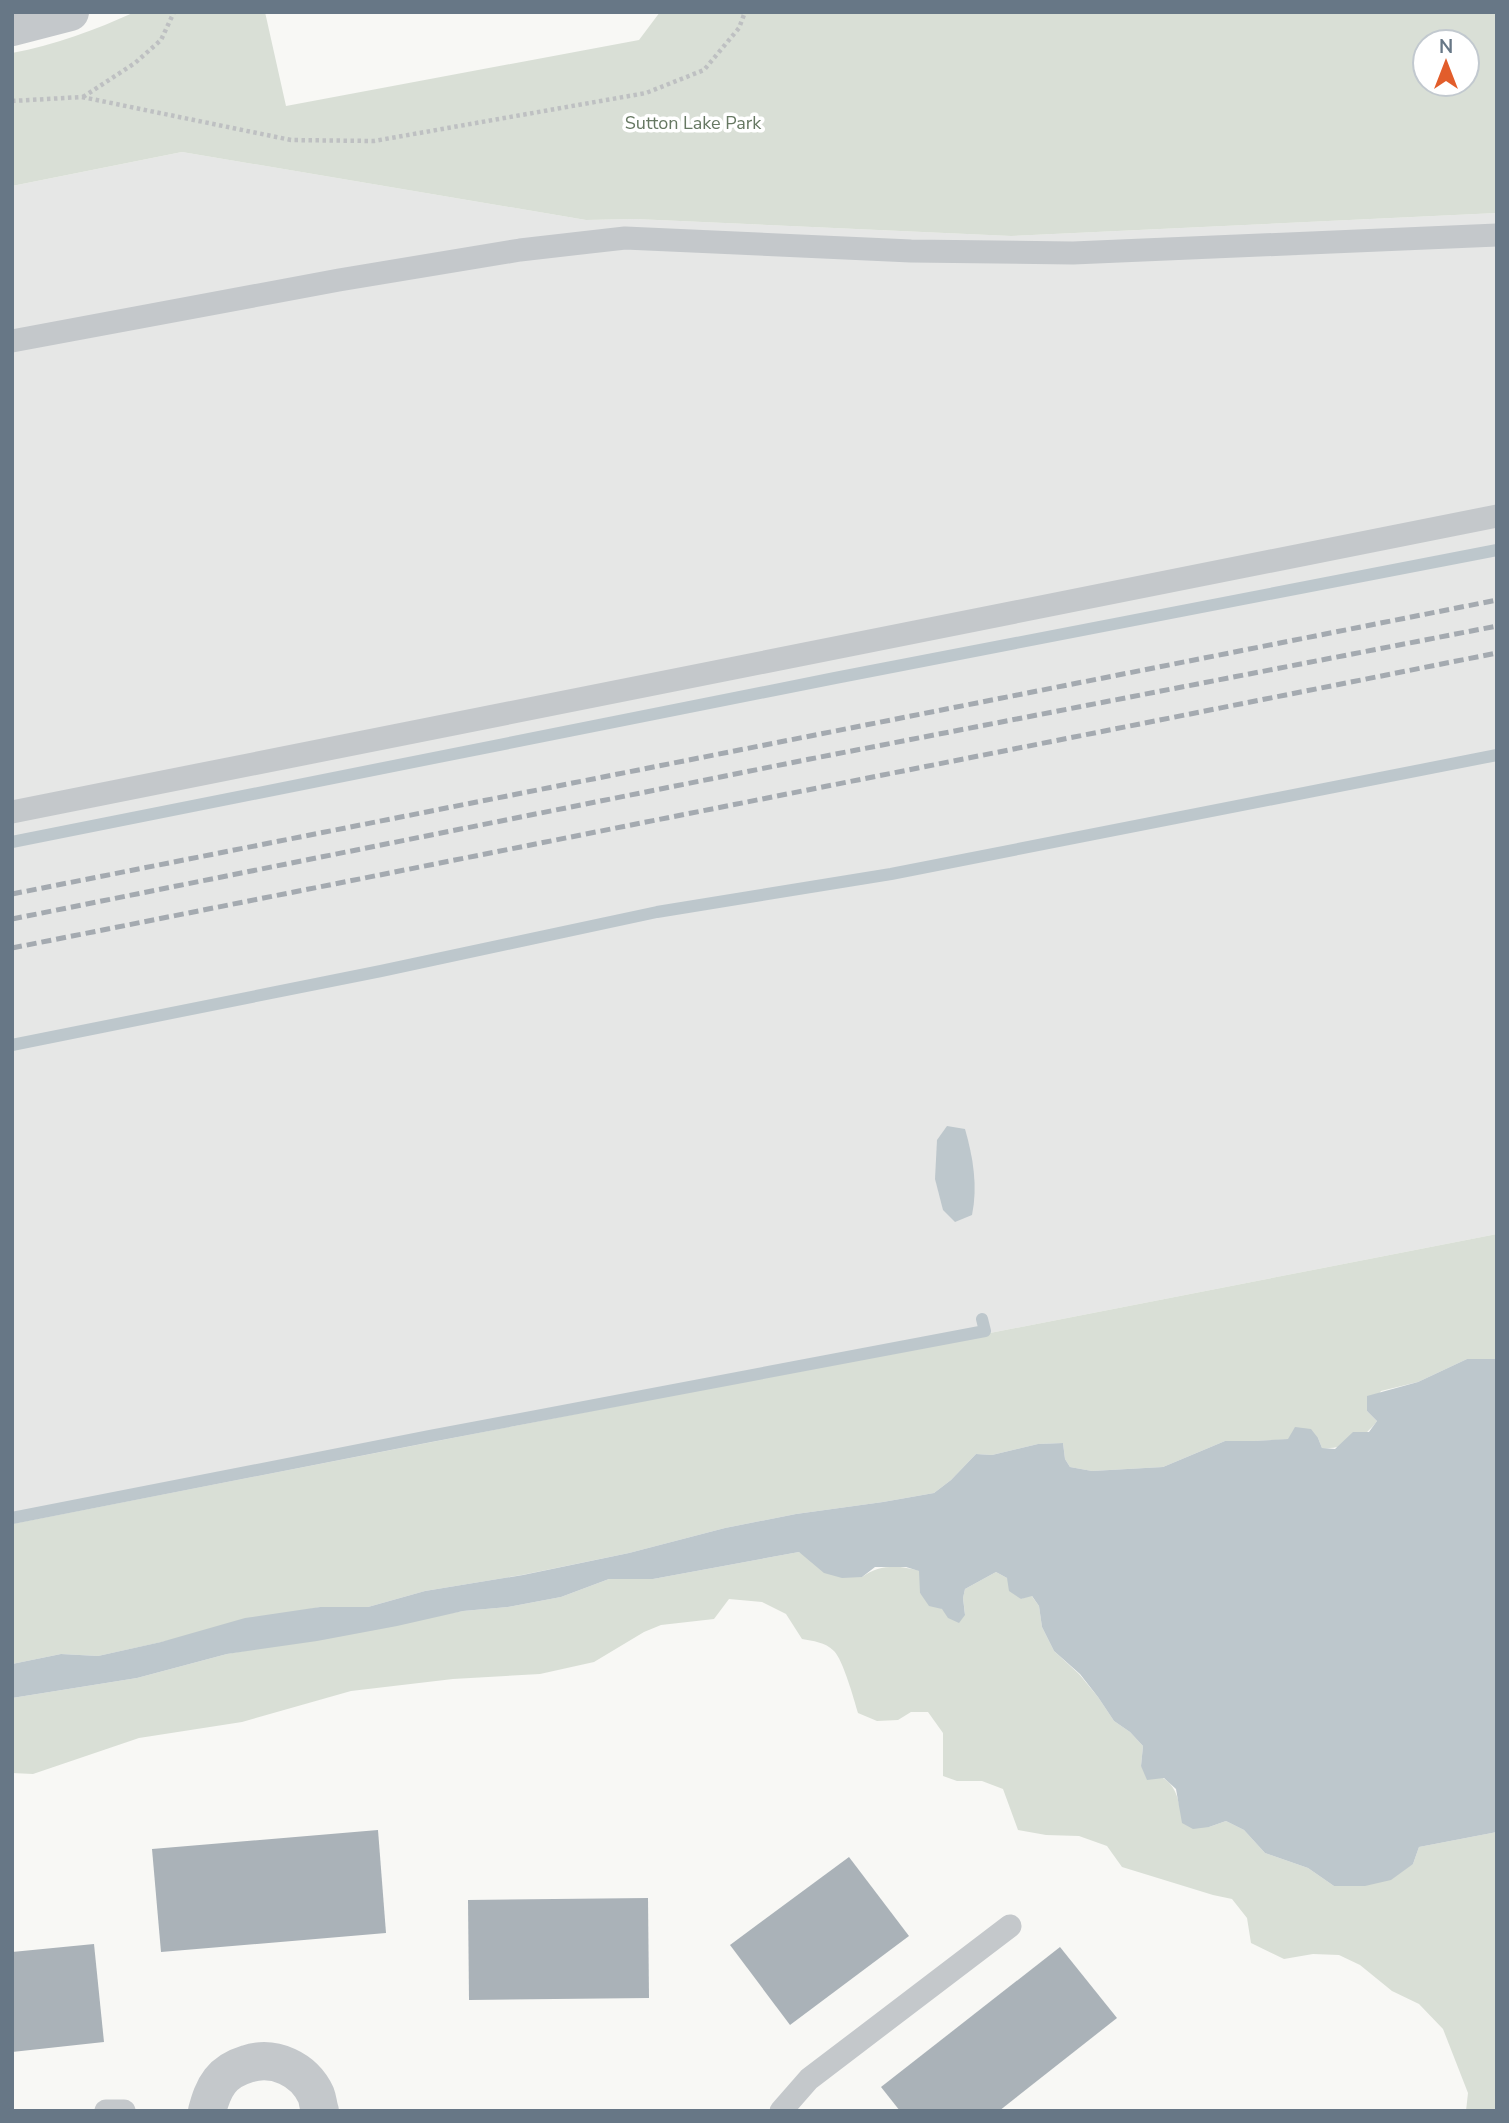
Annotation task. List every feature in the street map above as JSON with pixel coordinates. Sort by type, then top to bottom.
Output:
[{"type":"street","points":[[12,27],[32,24],[70,12]]},
{"type":"street","points":[[207,2111],[212,2094],[222,2079],[237,2067],[254,2062],[273,2062],[291,2067],[305,2079],[316,2095],[320,2111]]},
{"type":"lane","points":[[12,341],[481,256],[625,238],[911,251],[1073,253],[1497,235]]},
{"type":"lane","points":[[12,812],[1497,516]]},
{"type":"lane","points":[[781,2111],[809,2079],[1010,1926]]},
{"type":"lane","points":[[106,2111],[124,2111]]},
{"type":"path","points":[[82,97],[135,63],[161,40],[174,12]]},
{"type":"path","points":[[12,101],[82,97],[291,140],[374,141],[646,93],[704,70],[739,28],[745,12]]},
{"type":"shaded area","points":[[182,152],[586,220],[635,219],[1011,236],[1497,213],[1497,1234],[12,1524],[12,186]]},
{"type":"shaded area","points":[[947,1126],[965,1129],[974,1172],[972,1215],[955,1222],[943,1210],[935,1179],[937,1140]]},
{"type":"shaded area","points":[[1467,1359],[1497,1359],[1497,1832],[1419,1847],[1413,1864],[1391,1880],[1365,1886],[1334,1886],[1308,1868],[1265,1853],[1244,1830],[1226,1821],[1193,1829],[1182,1823],[1176,1789],[1164,1778],[1147,1780],[1141,1766],[1143,1746],[1130,1732],[1114,1721],[1080,1674],[1054,1651],[1042,1627],[1039,1606],[1032,1596],[1021,1599],[1009,1591],[1007,1578],[996,1572],[965,1589],[965,1615],[959,1623],[948,1618],[942,1609],[929,1606],[920,1593],[919,1571],[906,1567],[875,1567],[862,1577],[842,1578],[824,1573],[799,1552],[653,1579],[609,1579],[561,1597],[508,1607],[463,1611],[317,1641],[227,1654],[137,1678],[12,1698],[12,1664],[61,1654],[98,1656],[161,1642],[245,1618],[320,1607],[368,1607],[425,1591],[523,1575],[629,1553],[725,1528],[934,1493],[976,1454],[992,1455],[1038,1444],[1063,1443],[1065,1459],[1070,1467],[1092,1471],[1163,1467],[1225,1441],[1288,1439],[1295,1427],[1311,1429],[1322,1448],[1335,1449],[1353,1432],[1369,1432],[1377,1421],[1367,1411],[1367,1396],[1418,1382]]},
{"type":"green space","name":"Sutton Lake Park","points":[[135,12],[265,12],[286,106],[639,40],[660,12],[1497,12],[1497,213],[1011,236],[635,219],[586,220],[182,152],[12,186],[12,53],[90,31]]},
{"type":"green space","points":[[1497,1234],[1497,1359],[1467,1359],[1418,1382],[1381,1391],[1367,1411],[1377,1421],[1366,1433],[1345,1445],[1322,1448],[1318,1438],[1225,1441],[1163,1467],[1092,1471],[1070,1467],[1065,1459],[1063,1443],[1038,1444],[992,1455],[976,1454],[934,1493],[725,1528],[629,1553],[425,1591],[368,1607],[320,1607],[98,1656],[61,1654],[12,1664],[12,1524]]},
{"type":"green space","points":[[799,1552],[862,1577],[890,1567],[920,1571],[920,1593],[942,1609],[965,1614],[965,1589],[996,1572],[1007,1578],[1021,1599],[1031,1595],[1039,1606],[1042,1627],[1054,1651],[1079,1674],[1114,1721],[1130,1732],[1143,1746],[1141,1766],[1170,1784],[1179,1804],[1209,1827],[1226,1821],[1244,1830],[1265,1853],[1308,1868],[1334,1886],[1413,1864],[1419,1847],[1497,1832],[1497,2111],[1466,2111],[1468,2093],[1443,2029],[1419,2004],[1392,1991],[1360,1965],[1339,1955],[1313,1954],[1284,1959],[1251,1943],[1247,1918],[1232,1899],[1122,1867],[1107,1846],[1079,1836],[1046,1835],[1018,1830],[1003,1789],[982,1781],[957,1781],[943,1776],[943,1733],[928,1712],[911,1712],[898,1720],[877,1721],[858,1713],[844,1671],[834,1651],[815,1641],[802,1639],[786,1614],[762,1602],[729,1599],[714,1619],[661,1625],[594,1662],[540,1674],[453,1679],[351,1691],[242,1722],[139,1738],[33,1774],[12,1773],[12,1698],[137,1678],[227,1654],[463,1611],[508,1607],[561,1597],[609,1579],[653,1579]]},
{"type":"building","points":[[378,1830],[386,1933],[161,1952],[152,1849]]},
{"type":"building","points":[[849,1857],[909,1936],[790,2025],[730,1945]]},
{"type":"building","points":[[648,1898],[649,1998],[469,2000],[468,1900]]},
{"type":"building","points":[[94,1944],[104,2042],[12,2052],[12,1952]]},
{"type":"building","points":[[1060,1947],[1117,2018],[999,2111],[900,2111],[881,2087]]},
{"type":"waterway","points":[[12,842],[835,678],[1497,550]]},
{"type":"waterway","points":[[12,1045],[657,912],[891,874],[1497,755]]},
{"type":"waterway","points":[[12,1518],[985,1331],[982,1319]]},
{"type":"railway","points":[[12,894],[1497,600]]},
{"type":"railway","points":[[12,919],[810,759],[1497,626]]},
{"type":"railway","points":[[12,948],[1497,653]]}]
